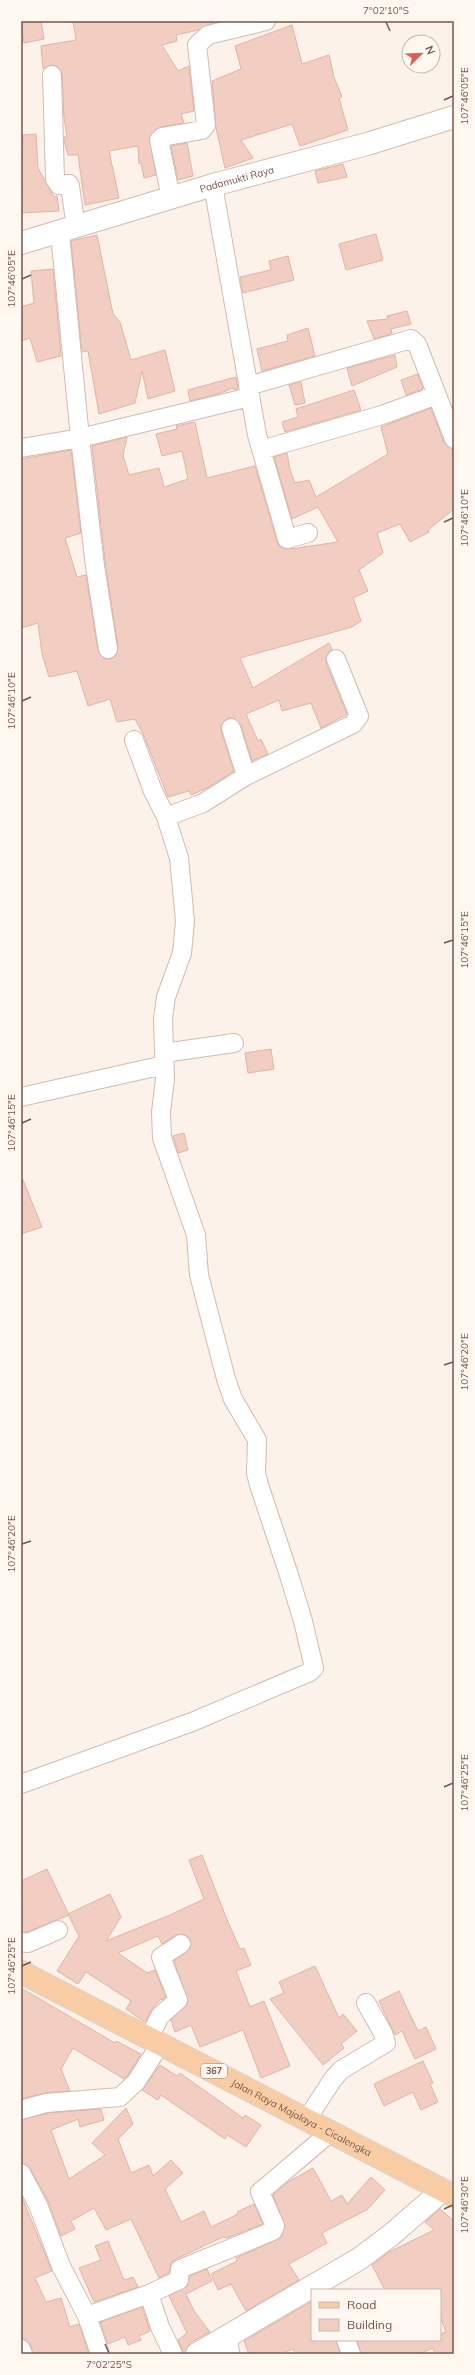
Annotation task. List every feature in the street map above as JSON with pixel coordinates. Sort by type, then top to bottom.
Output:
[{"type":"main road","name":"Jalan Raya Majalaya - Cicalengka","points":[[21,1972],[444,2190]]},
{"type":"street","points":[[171,198],[158,143],[160,140],[202,130],[206,125],[197,45],[208,34],[266,21]]},
{"type":"street","points":[[52,74],[55,179],[59,186],[68,184],[70,186],[68,230],[80,438],[95,566],[108,649]]},
{"type":"street","name":"Padamukti Raya","points":[[21,243],[214,185],[367,144],[454,117]]},
{"type":"street","points":[[214,185],[249,392],[261,450],[287,539],[308,533]]},
{"type":"street","points":[[21,448],[80,438],[249,392],[412,339],[417,344],[454,439]]},
{"type":"street","points":[[261,450],[382,415],[437,395]]},
{"type":"street","points":[[166,817],[203,803],[246,776],[353,724],[359,716],[336,659]]},
{"type":"street","points":[[231,728],[246,776]]},
{"type":"street","points":[[21,1784],[192,1722],[310,1672],[314,1668],[297,1600],[256,1473],[257,1440],[233,1399],[226,1379],[199,1275],[196,1235],[162,1138],[161,1112],[165,1079],[163,1019],[166,997],[182,953],[185,928],[179,858],[166,817],[152,791],[134,740]]},
{"type":"street","points":[[21,1097],[164,1059],[234,1043]]},
{"type":"street","points":[[21,1942],[28,1943],[58,1930]]},
{"type":"street","points":[[21,2110],[46,2103],[120,2097],[136,2082],[155,2040],[160,2016],[178,2000],[161,1957],[181,1944]]},
{"type":"street","points":[[307,2119],[333,2079],[341,2070],[386,2043],[383,2033],[366,2003]]},
{"type":"street","points":[[87,2316],[149,2294],[179,2280],[180,2269],[273,2231],[275,2226],[260,2192],[332,2131]]},
{"type":"street","points":[[21,2173],[27,2200],[87,2316],[100,2354]]},
{"type":"street","points":[[326,2285],[376,2247],[444,2190]]},
{"type":"street","points":[[149,2294],[166,2341]]},
{"type":"street","points":[[197,2354],[229,2345],[311,2294]]},
{"type":"street","points":[[346,2341],[351,2354]]},
{"type":"street","points":[[21,2349],[23,2354]]},
{"type":"building","points":[[21,21],[41,21],[44,39],[24,43]]},
{"type":"building","points":[[73,21],[213,21],[213,23],[198,30],[176,35],[177,41],[162,45],[178,71],[189,66],[194,111],[181,114],[184,123],[160,127],[149,137],[156,175],[144,178],[141,163],[139,164],[138,146],[109,151],[119,198],[85,205],[78,155],[68,155],[64,141],[64,137],[67,137],[64,117],[62,74],[57,66],[51,65],[43,69],[41,46],[76,40]]},
{"type":"building","points":[[292,25],[302,64],[329,55],[334,77],[342,97],[339,98],[348,130],[300,146],[292,124],[241,140],[253,158],[225,168],[216,128],[212,81],[241,69],[235,46]]},
{"type":"building","points":[[36,134],[38,168],[54,197],[57,196],[59,211],[21,213],[23,135]]},
{"type":"building","points":[[187,143],[193,176],[178,180],[171,146]]},
{"type":"building","points":[[343,164],[347,177],[318,183],[315,171]]},
{"type":"building","points":[[376,234],[383,260],[346,270],[339,244]]},
{"type":"building","points":[[97,235],[113,314],[120,322],[131,360],[165,350],[175,391],[148,399],[142,371],[135,403],[99,414],[88,351],[82,352],[71,241]]},
{"type":"building","points":[[288,256],[294,280],[243,293],[240,277],[271,270],[269,261]]},
{"type":"building","points":[[53,269],[61,356],[37,362],[30,338],[21,341],[21,307],[34,303],[31,271]]},
{"type":"building","points":[[407,311],[411,324],[391,329],[392,334],[374,339],[367,321],[388,319],[387,316]]},
{"type":"building","points":[[308,328],[315,356],[262,371],[257,349],[288,341],[287,335]]},
{"type":"building","points":[[395,355],[397,367],[352,386],[347,368]]},
{"type":"building","points":[[418,374],[423,389],[406,395],[401,380]]},
{"type":"building","points":[[236,377],[238,389],[234,390],[233,388],[218,394],[190,401],[188,390]]},
{"type":"building","points":[[301,382],[305,403],[295,405],[289,385]]},
{"type":"building","points":[[354,390],[361,410],[285,432],[282,422],[298,417],[296,409]]},
{"type":"building","points":[[431,408],[444,443],[452,449],[454,455],[454,509],[428,530],[429,532],[410,542],[400,524],[377,533],[383,553],[359,570],[368,591],[353,598],[361,621],[352,627],[240,658],[253,688],[329,643],[332,649],[326,657],[326,663],[347,714],[321,728],[311,703],[282,711],[279,700],[246,714],[258,741],[261,739],[268,754],[252,761],[241,725],[234,718],[228,718],[221,725],[221,731],[234,771],[207,788],[191,795],[189,791],[168,797],[144,736],[135,719],[117,722],[110,699],[88,706],[77,671],[49,677],[42,654],[38,623],[21,628],[21,459],[71,450],[81,533],[65,538],[77,577],[86,575],[98,651],[104,659],[109,659],[115,657],[118,647],[106,570],[92,446],[127,437],[123,455],[129,475],[159,468],[164,487],[188,479],[182,451],[162,456],[156,434],[177,429],[176,426],[195,422],[207,478],[255,466],[277,542],[280,547],[290,549],[338,542],[318,507],[292,519],[274,457],[287,453],[290,470],[295,483],[309,480],[316,497],[388,454],[381,427]]},
{"type":"building","points":[[271,1049],[274,1069],[248,1073],[245,1053]]},
{"type":"building","points":[[184,1133],[188,1150],[178,1153],[173,1136]]},
{"type":"building","points":[[21,1175],[42,1227],[21,1234]]},
{"type":"building","points":[[202,1855],[240,1949],[244,1948],[251,1965],[236,1971],[250,2007],[264,2001],[290,2066],[261,2078],[243,2030],[200,2047],[191,2025],[175,2032],[171,2020],[188,2002],[174,1961],[190,1948],[190,1939],[186,1935],[176,1935],[162,1944],[158,1936],[118,1953],[147,1973],[155,1970],[166,1997],[162,2000],[162,1998],[153,2008],[145,2022],[126,2009],[131,2001],[86,1972],[78,1984],[57,1971],[79,1936],[68,1914],[110,1894],[121,1917],[106,1941],[170,1915],[204,1899],[189,1860]]},
{"type":"building","points":[[47,1869],[69,1915],[27,1932],[21,1932],[21,1881]]},
{"type":"building","points":[[315,1966],[339,2018],[343,2014],[357,2031],[341,2044],[344,2048],[323,2065],[270,1999],[284,1993],[279,1982]]},
{"type":"building","points":[[21,1988],[115,2043],[116,2041],[141,2054],[128,2075],[124,2079],[73,2048],[61,2069],[70,2091],[45,2093],[21,2099]]},
{"type":"building","points":[[399,1991],[418,2031],[426,2027],[436,2049],[415,2059],[402,2031],[395,2035],[379,2001]]},
{"type":"building","points":[[423,2061],[433,2083],[430,2084],[438,2102],[421,2110],[413,2092],[384,2106],[374,2084]]},
{"type":"building","points":[[160,2065],[177,2076],[180,2073],[243,2118],[245,2115],[261,2125],[246,2147],[227,2135],[225,2139],[161,2095],[158,2100],[142,2090]]},
{"type":"building","points":[[126,2108],[133,2124],[118,2139],[131,2173],[149,2165],[153,2176],[171,2160],[183,2173],[165,2189],[181,2222],[204,2211],[211,2227],[238,2214],[237,2212],[254,2204],[263,2224],[227,2238],[223,2237],[176,2259],[171,2263],[169,2273],[159,2278],[131,2219],[106,2230],[94,2208],[71,2221],[75,2229],[61,2236],[48,2201],[30,2168],[21,2163],[21,2120],[48,2113],[101,2109],[104,2120],[80,2127],[78,2119],[51,2130],[69,2179],[105,2155],[92,2143]]},
{"type":"building","points":[[313,2168],[331,2201],[342,2195],[347,2204],[371,2177],[385,2190],[368,2209],[322,2233],[327,2243],[289,2264],[299,2280],[246,2311],[231,2284],[218,2290],[211,2274],[237,2261],[236,2258],[281,2238],[285,2226],[273,2195],[288,2182]]},
{"type":"building","points":[[21,2195],[52,2271],[35,2278],[46,2302],[61,2298],[70,2327],[79,2324],[89,2354],[33,2354],[31,2345],[23,2339],[21,2332]]},
{"type":"building","points":[[440,2209],[454,2221],[454,2354],[435,2354],[433,2348],[419,2354],[361,2354],[357,2341],[441,2341],[441,2334],[446,2332],[441,2319],[441,2289],[384,2289],[372,2265],[389,2252],[434,2230],[425,2222]]},
{"type":"building","points":[[108,2241],[124,2280],[133,2277],[138,2287],[94,2302],[79,2268],[101,2260],[95,2246]]},
{"type":"building","points":[[207,2269],[212,2281],[186,2294],[194,2311],[210,2332],[190,2343],[184,2354],[178,2340],[187,2333],[169,2296],[187,2286],[190,2276]]},
{"type":"building","points":[[311,2302],[311,2341],[336,2341],[340,2354],[295,2354],[293,2349],[280,2354],[249,2354],[244,2341]]},
{"type":"building","points":[[142,2307],[150,2331],[139,2336],[141,2340],[128,2345],[125,2337],[108,2344],[100,2322]]}]
